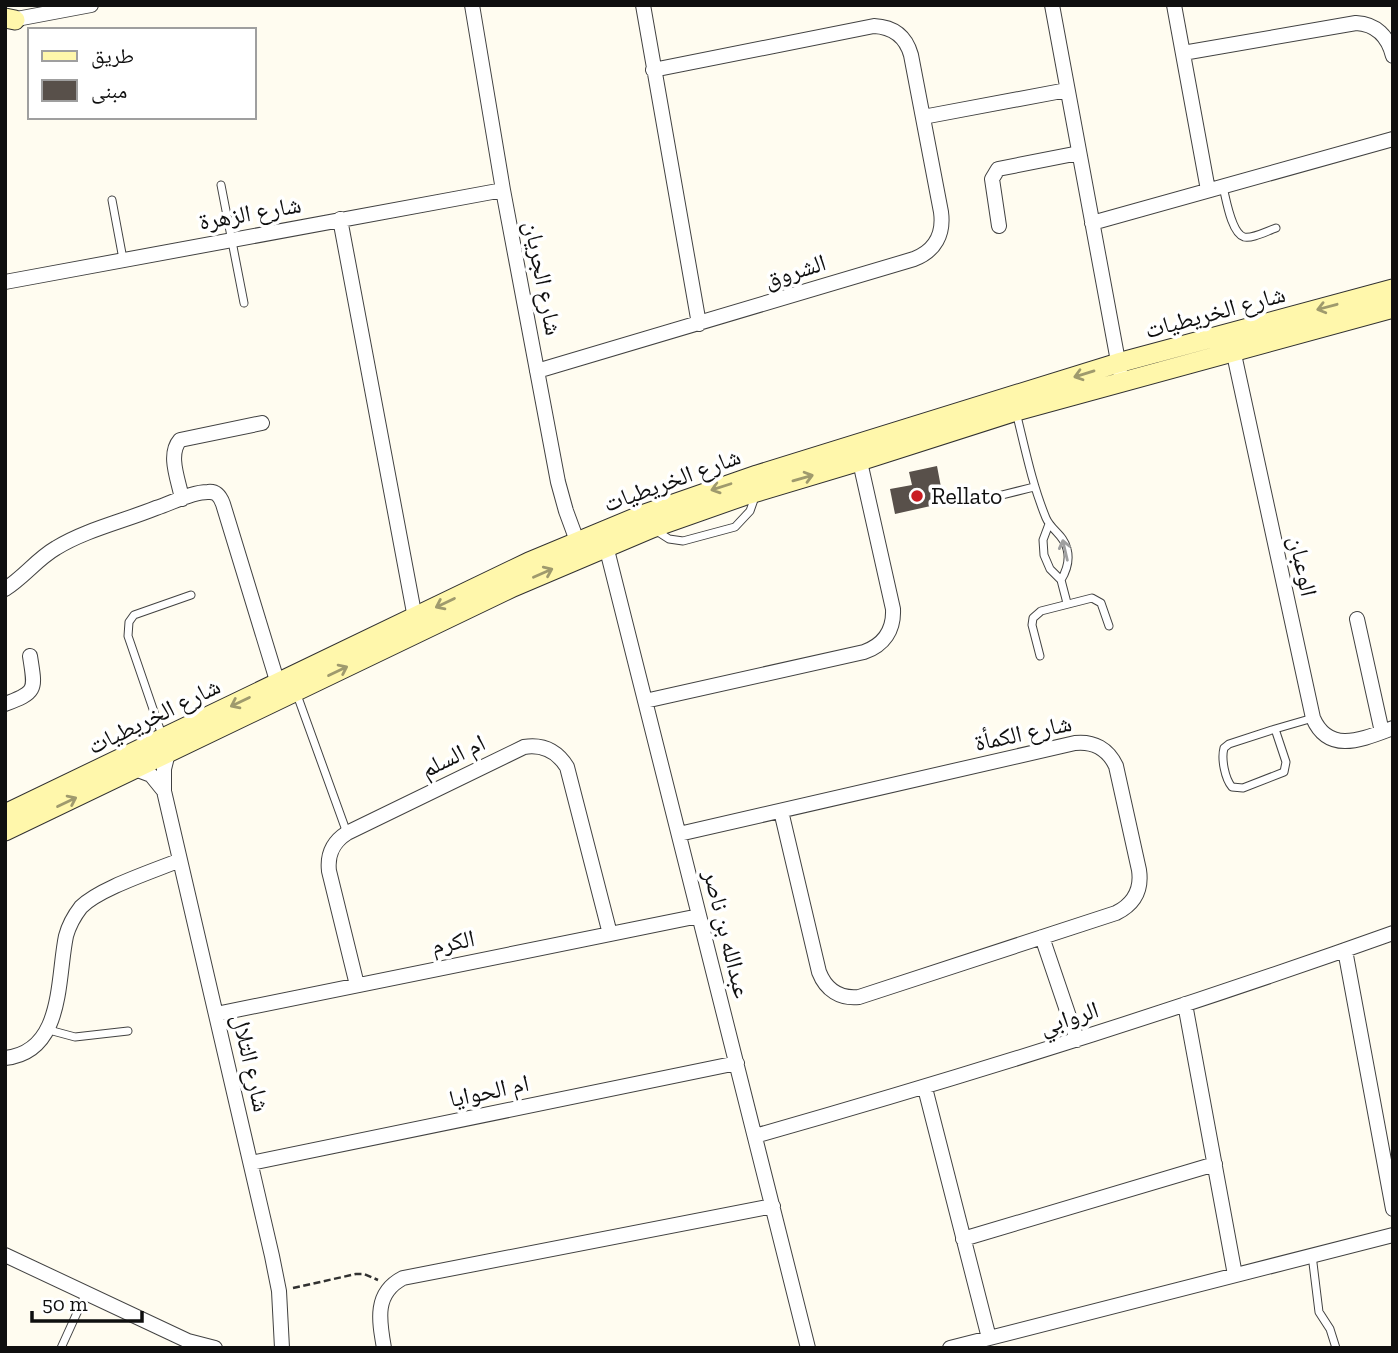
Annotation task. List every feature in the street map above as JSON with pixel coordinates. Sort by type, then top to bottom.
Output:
[{"type":"street","points":[[9,20],[90,5]]},
{"type":"street","name":"شارع الجريان","points":[[472,5],[503,190],[559,489],[580,549]]},
{"type":"street","points":[[643,5],[699,324]]},
{"type":"street","points":[[1052,5],[1120,372]]},
{"type":"street","points":[[1174,5],[1209,190]]},
{"type":"street","points":[[1183,53],[1356,23],[1370,25],[1382,33],[1393,56]]},
{"type":"street","name":"الشروق","points":[[537,371],[914,259],[928,253],[937,241],[942,220],[909,48],[901,36],[882,27],[653,70]]},
{"type":"street","points":[[923,117],[1067,90]]},
{"type":"street","points":[[1092,223],[1393,139]]},
{"type":"street","points":[[999,226],[992,179],[998,169],[1079,153]]},
{"type":"street","name":"شارع الزهرة","points":[[5,282],[503,190]]},
{"type":"street","points":[[340,219],[415,618]]},
{"type":"street","name":"شارع الخريطيات","points":[[604,539],[652,528],[858,453],[1120,372],[1231,342],[1393,289]]},
{"type":"street","name":"شارع الخريطيات","points":[[1231,342],[1393,308]]},
{"type":"street","name":"الوعبان","points":[[1231,342],[1313,718]]},
{"type":"street","name":"شارع الخريطيات","points":[[5,814],[166,746],[513,586],[580,549],[701,494],[1016,411],[1120,372]]},
{"type":"street","points":[[182,499],[174,456],[175,447],[180,440],[262,423]]},
{"type":"street","points":[[645,701],[864,652],[884,639],[892,625],[892,609],[858,453]]},
{"type":"street","points":[[5,589],[45,555],[66,542],[210,491],[221,498],[287,688]]},
{"type":"street","name":"عبدالله بن ناصر","points":[[604,539],[808,1348]]},
{"type":"street","name":"شارع الخريطيات","points":[[287,688],[415,618],[529,562],[580,549]]},
{"type":"street","points":[[1313,718],[1323,734],[1335,740],[1350,741],[1387,730],[1357,619]]},
{"type":"street","points":[[5,704],[32,691],[34,680],[30,656]]},
{"type":"street","name":"شارع الكمأة","points":[[679,834],[1075,743],[1096,745],[1108,754],[1116,766],[1140,885],[1134,899],[1123,909],[851,998],[834,993],[822,980],[819,972],[781,811]]},
{"type":"street","name":"شارع الخريطيات","points":[[5,831],[135,769],[166,746]]},
{"type":"street","name":"شارع التلال","points":[[166,746],[164,791],[279,1291],[282,1348]]},
{"type":"street","name":"ام السلم","points":[[347,833],[517,749],[531,746],[546,748],[558,755],[569,774],[610,934]]},
{"type":"street","points":[[135,769],[151,775],[164,791]]},
{"type":"street","points":[[347,833],[333,846],[328,865],[357,985]]},
{"type":"street","points":[[5,1058],[28,1052],[49,1030],[55,1009],[66,936],[80,909],[96,896],[180,860]]},
{"type":"street","name":"الكرم","points":[[216,1014],[699,916]]},
{"type":"street","name":"الروابي","points":[[755,1136],[1077,1040],[1393,933]]},
{"type":"street","points":[[1042,937],[1077,1040]]},
{"type":"street","points":[[1345,950],[1393,1209]]},
{"type":"street","points":[[1185,1004],[1235,1275]]},
{"type":"street","name":"ام الحوايا","points":[[251,1163],[737,1063]]},
{"type":"street","points":[[925,1087],[989,1338]]},
{"type":"street","points":[[963,1239],[1215,1164]]},
{"type":"street","points":[[384,1348],[379,1309],[387,1290],[397,1281],[409,1276],[773,1206]]},
{"type":"street","points":[[950,1348],[1393,1235]]},
{"type":"street","points":[[5,1255],[192,1344],[215,1348]]},
{"type":"lane","points":[[221,185],[244,303]]},
{"type":"lane","points":[[1223,186],[1238,233],[1250,237],[1276,228]]},
{"type":"lane","points":[[113,200],[123,259]]},
{"type":"lane","points":[[1016,411],[1034,487],[1049,524],[1060,535],[1067,550],[1068,565],[1061,580]]},
{"type":"lane","points":[[990,498],[1034,487]]},
{"type":"lane","points":[[652,528],[670,539],[683,541],[735,527],[750,511],[757,492]]},
{"type":"lane","points":[[1049,524],[1043,540],[1044,555],[1050,569],[1061,580],[1067,603]]},
{"type":"lane","points":[[166,746],[128,636],[128,628],[134,615],[191,594]]},
{"type":"lane","points":[[1040,656],[1032,625],[1033,618],[1041,611],[1067,603],[1096,599],[1101,603],[1109,626]]},
{"type":"lane","points":[[287,688],[347,833]]},
{"type":"lane","points":[[1275,729],[1286,762],[1284,772],[1242,788],[1232,787],[1228,782],[1224,748],[1238,741],[1275,729],[1313,718]]},
{"type":"lane","points":[[49,1030],[75,1037],[128,1031]]},
{"type":"lane","points":[[1312,1255],[1319,1312],[1330,1329],[1336,1348]]},
{"type":"lane","points":[[61,1348],[86,1293]]},
{"type":"path","points":[[279,1291],[356,1274],[372,1277],[387,1290]]},
{"type":"building","name":"Rellato","points":[[937,466],[944,503],[895,514],[890,489],[912,485],[909,472]]},
{"type":"place","name":"Rellato","points":[[917,496]]}]
